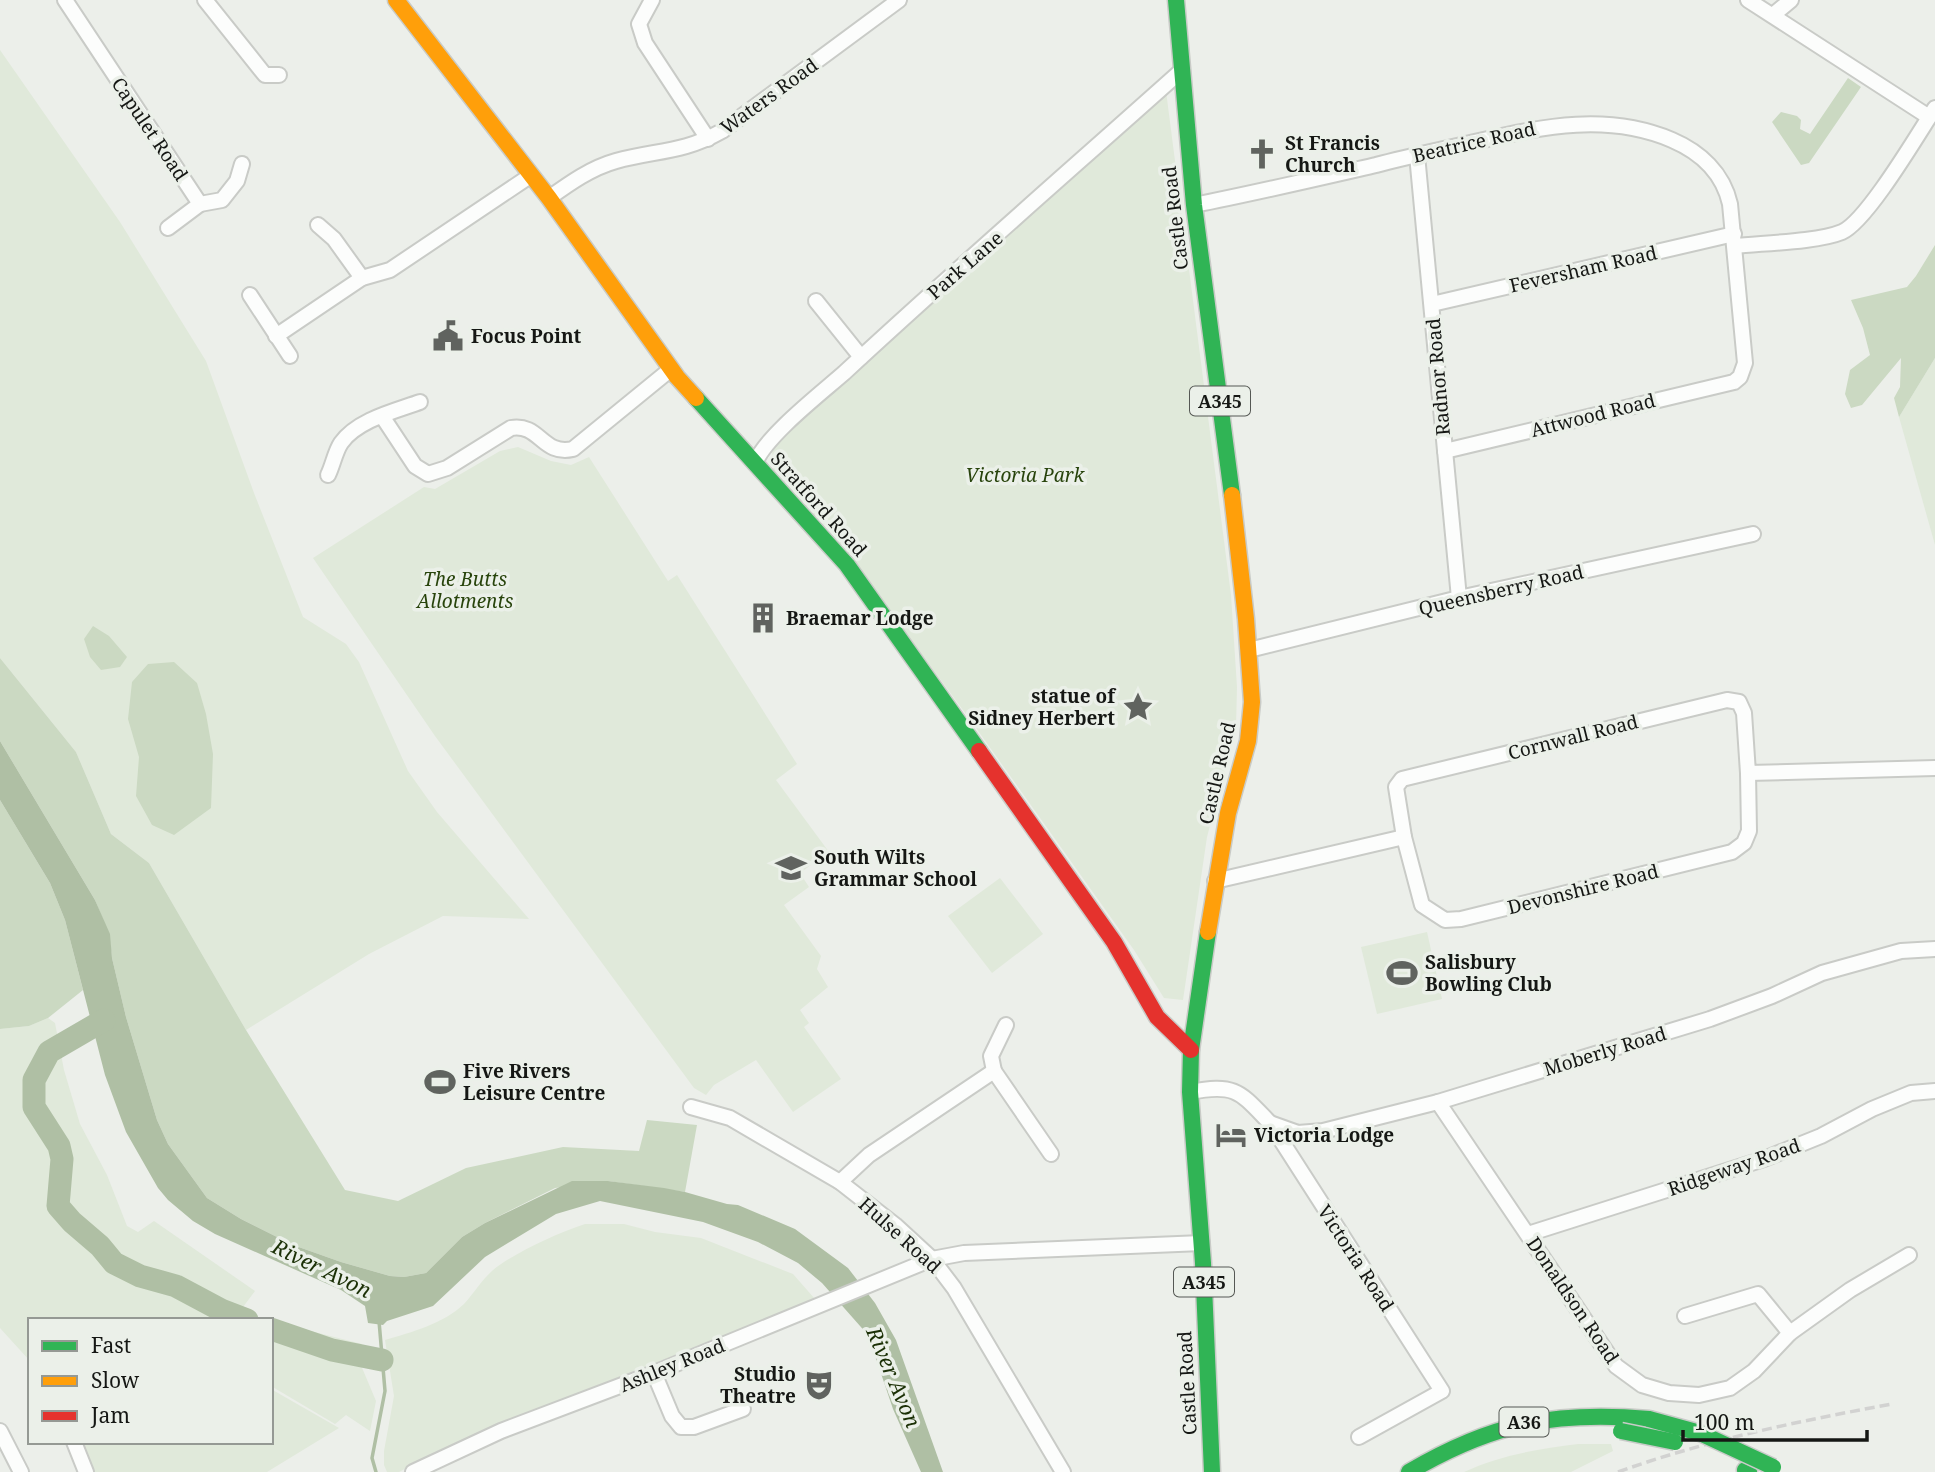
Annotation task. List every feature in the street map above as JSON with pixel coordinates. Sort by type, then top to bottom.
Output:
[{"type":"main road","name":"Stratford Road","points":[[396,0],[549,198],[671,369],[826,540],[867,593],[1114,942],[1157,1017],[1191,1050]]},
{"type":"main road","name":"Castle Road","points":[[1176,0],[1194,205],[1225,433],[1249,650],[1252,702],[1250,730],[1228,813],[1215,881],[1191,1050],[1212,1472]]},
{"type":"main road","name":"A36","points":[[1409,1472],[1450,1447],[1516,1424],[1583,1415],[1649,1419],[1700,1433],[1779,1469]]},
{"type":"main road","name":"A36","points":[[1434,1472],[1466,1455],[1513,1439],[1556,1431],[1621,1431],[1690,1447],[1747,1471]]},
{"type":"street","name":"Capulet Road","points":[[65,0],[200,204]]},
{"type":"street","points":[[205,0],[265,75],[279,75]]},
{"type":"street","points":[[652,0],[639,24],[645,43],[708,139]]},
{"type":"street","name":"Waters Road","points":[[549,198],[601,166],[677,150],[708,139],[734,124],[899,0]]},
{"type":"street","points":[[1748,0],[1932,112]]},
{"type":"street","points":[[1773,15],[1791,0]]},
{"type":"street","name":"Park Lane","points":[[755,463],[759,453],[861,357],[1181,71]]},
{"type":"street","name":"Feversham Road","points":[[1432,304],[1734,240],[1820,236],[1842,232],[1869,206],[1932,112]]},
{"type":"street","name":"Beatrice Road","points":[[1194,205],[1544,127],[1624,125],[1658,134],[1688,147],[1708,163],[1723,184],[1728,197],[1734,240]]},
{"type":"street","name":"Radnor Road","points":[[1416,155],[1459,598]]},
{"type":"street","points":[[168,228],[200,204],[222,200],[237,181],[242,163]]},
{"type":"street","points":[[276,336],[362,278],[390,271],[530,176]]},
{"type":"street","points":[[318,225],[334,239],[362,278]]},
{"type":"street","name":"Attwood Road","points":[[1444,451],[1734,382],[1740,377],[1745,363],[1734,240]]},
{"type":"street","points":[[250,295],[290,356]]},
{"type":"street","points":[[816,301],[861,357]]},
{"type":"street","points":[[382,416],[415,466],[422,472],[436,473],[512,428],[523,427],[531,430],[553,449],[573,449],[671,369]]},
{"type":"street","points":[[328,475],[343,440],[382,416],[420,402]]},
{"type":"street","name":"Queensberry Road","points":[[1249,650],[1459,598],[1753,534]]},
{"type":"street","name":"Cornwall Road","points":[[1404,837],[1396,787],[1402,779],[1727,700],[1740,702],[1744,713],[1748,773]]},
{"type":"street","points":[[1748,773],[1935,768]]},
{"type":"street","name":"Devonshire Road","points":[[1404,837],[1422,905],[1445,920],[1461,919],[1732,852],[1744,844],[1749,831],[1748,773]]},
{"type":"street","points":[[1215,881],[1404,837]]},
{"type":"street","name":"Moberly Road","points":[[1270,1124],[1298,1133],[1323,1131],[1438,1102],[1710,1019],[1772,996],[1822,973],[1901,951],[1935,949]]},
{"type":"street","points":[[1006,1025],[991,1056],[994,1072],[1051,1154]]},
{"type":"street","points":[[840,1182],[869,1155],[994,1072]]},
{"type":"street","name":"Victoria Road","points":[[1191,1092],[1217,1088],[1236,1091],[1270,1124],[1442,1391],[1359,1437]]},
{"type":"street","name":"Ridgeway Road","points":[[1528,1234],[1764,1159],[1821,1136],[1911,1093],[1935,1091]]},
{"type":"street","name":"Donaldson Road","points":[[1438,1102],[1616,1366],[1642,1385],[1669,1393],[1699,1395],[1730,1388],[1754,1371],[1790,1333],[1850,1290],[1909,1255]]},
{"type":"street","name":"Hulse Road","points":[[691,1107],[730,1118],[840,1182],[895,1225],[932,1259],[954,1288],[1063,1472]]},
{"type":"street","name":"Ashley Road","points":[[413,1472],[500,1431],[654,1373],[932,1259],[964,1253],[1202,1243]]},
{"type":"street","points":[[1685,1316],[1758,1294],[1790,1333]]},
{"type":"street","points":[[654,1373],[671,1416],[681,1427],[694,1427],[743,1409]]},
{"type":"street","points":[[0,1431],[22,1472]]},
{"type":"street","points":[[75,1444],[86,1472]]},
{"type":"green space","points":[[0,50],[120,222],[206,361],[303,617],[346,644],[359,662],[408,771],[437,812],[529,919],[443,916],[369,954],[246,1030],[149,863],[111,834],[76,752],[0,658]]},
{"type":"green space","name":"Victoria Park","points":[[1166,91],[1231,595],[1237,687],[1236,728],[1207,837],[1183,1000],[1164,998],[1134,950],[971,721],[833,534],[773,472],[772,446]]},
{"type":"green space","points":[[1935,358],[1935,545],[1899,417]]},
{"type":"green space","name":"South Wilts Grammar School","points":[[518,447],[551,461],[571,465],[589,457],[668,581],[677,575],[797,764],[776,780],[829,852],[800,873],[809,887],[784,905],[821,956],[817,969],[828,987],[800,1010],[809,1023],[804,1027],[841,1079],[793,1112],[756,1060],[714,1085],[706,1095],[694,1088],[435,736],[313,558],[424,487],[435,489],[500,451]]},
{"type":"green space","points":[[1000,878],[1043,934],[992,973],[948,916]]},
{"type":"green space","name":"Salisbury Bowling Club","points":[[1427,932],[1442,999],[1377,1014],[1361,947]]},
{"type":"green space","points":[[48,1018],[55,1023],[64,1070],[80,1124],[107,1175],[127,1226],[138,1232],[154,1221],[255,1291],[240,1311],[224,1318],[28,1318],[28,1359],[0,1328],[0,1029],[29,1026]]},
{"type":"green space","points":[[585,1224],[624,1224],[655,1232],[701,1238],[793,1274],[815,1299],[442,1449],[399,1472],[387,1472],[384,1451],[394,1396],[385,1340],[447,1317],[464,1304],[495,1268],[542,1241]]},
{"type":"green space","points":[[273,1322],[362,1344],[360,1363],[376,1401],[370,1431],[346,1415],[335,1424],[273,1387]]},
{"type":"green space","points":[[273,1390],[339,1428],[267,1472],[90,1472],[79,1444],[273,1444]]},
{"type":"green space","points":[[1578,1444],[1611,1444],[1613,1451],[1571,1472],[1464,1472],[1520,1454]]},
{"type":"shaded area","points":[[1848,78],[1861,87],[1809,163],[1801,165],[1772,122],[1781,112],[1797,116],[1801,120],[1800,129],[1810,134]]},
{"type":"shaded area","points":[[1935,245],[1935,358],[1899,417],[1894,398],[1900,387],[1901,358],[1862,405],[1851,408],[1845,394],[1850,370],[1870,355],[1863,328],[1851,300],[1907,287]]},
{"type":"shaded area","points":[[93,626],[109,636],[127,657],[120,667],[101,670],[90,657],[84,639]]},
{"type":"shaded area","points":[[0,658],[76,752],[111,834],[149,863],[246,1030],[345,1190],[398,1201],[466,1168],[563,1147],[639,1151],[647,1120],[697,1125],[685,1192],[608,1181],[555,1188],[462,1237],[426,1273],[404,1277],[390,1276],[341,1262],[293,1245],[241,1219],[207,1198],[168,1144],[157,1120],[126,1017],[109,934],[95,900],[0,741]]},
{"type":"shaded area","points":[[174,662],[197,683],[213,754],[211,808],[174,835],[152,825],[136,796],[139,757],[128,719],[132,682],[148,664]]},
{"type":"shaded area","points":[[0,800],[50,883],[65,920],[83,990],[48,1018],[29,1026],[0,1029]]},
{"type":"water","name":"River Avon","points":[[0,741],[95,900],[110,934],[112,958],[126,1017],[157,1120],[168,1144],[207,1198],[241,1219],[293,1245],[341,1262],[390,1276],[404,1277],[426,1273],[462,1237],[572,1181],[608,1181],[664,1188],[738,1205],[795,1229],[848,1268],[875,1303],[896,1340],[943,1472],[921,1472],[893,1409],[868,1335],[822,1283],[798,1263],[758,1242],[703,1222],[600,1201],[556,1214],[485,1257],[433,1306],[387,1321],[383,1325],[368,1323],[365,1306],[341,1290],[215,1234],[193,1221],[158,1188],[126,1132],[105,1075],[65,920],[50,883],[0,800]]},
{"type":"waterway","points":[[104,1020],[49,1052],[34,1080],[34,1107],[59,1146],[62,1159],[58,1206],[114,1263],[140,1276],[176,1286],[242,1318]]},
{"type":"waterway","points":[[376,1472],[372,1458],[385,1391],[379,1321]]},
{"type":"waterway","points":[[273,1330],[332,1350],[382,1360]]},
{"type":"railway","points":[[1618,1472],[1685,1450],[1754,1432],[1892,1404]]},
{"type":"traffic: fast","points":[[1176,0],[1194,205],[1232,495]]},
{"type":"traffic: fast","points":[[696,398],[847,565],[979,751]]},
{"type":"traffic: fast","points":[[1208,932],[1191,1050],[1190,1092],[1203,1263],[1212,1472]]},
{"type":"traffic: fast","points":[[1409,1472],[1468,1442],[1525,1424],[1583,1417],[1649,1419]]},
{"type":"traffic: fast","points":[[1649,1419],[1700,1433],[1773,1467]]},
{"type":"traffic: fast","points":[[1621,1431],[1675,1442]]},
{"type":"traffic: fast","points":[[1745,1470],[1749,1472]]},
{"type":"traffic: slow","points":[[396,0],[549,198],[677,377],[696,398]]},
{"type":"traffic: slow","points":[[1208,932],[1228,813],[1248,741],[1252,702],[1232,495]]},
{"type":"traffic: jam","points":[[979,751],[1114,942],[1157,1017],[1191,1050]]},
{"type":"place","name":"St Francis Church","points":[[1262,154]]},
{"type":"place","name":"Focus Point","points":[[448,336]]},
{"type":"place","name":"Braemar Lodge","points":[[763,618]]},
{"type":"place","name":"statue of Sidney Herbert","points":[[1138,707]]},
{"type":"place","name":"South Wilts Grammar School","points":[[791,868]]},
{"type":"place","name":"Salisbury Bowling Club","points":[[1402,973]]},
{"type":"place","name":"Five Rivers Leisure Centre","points":[[440,1082]]},
{"type":"place","name":"Victoria Lodge","points":[[1231,1135]]},
{"type":"place","name":"Studio Theatre","points":[[819,1385]]},
{"type":"park label","name":"The Butts Allotments","points":[[465,590]]}]
